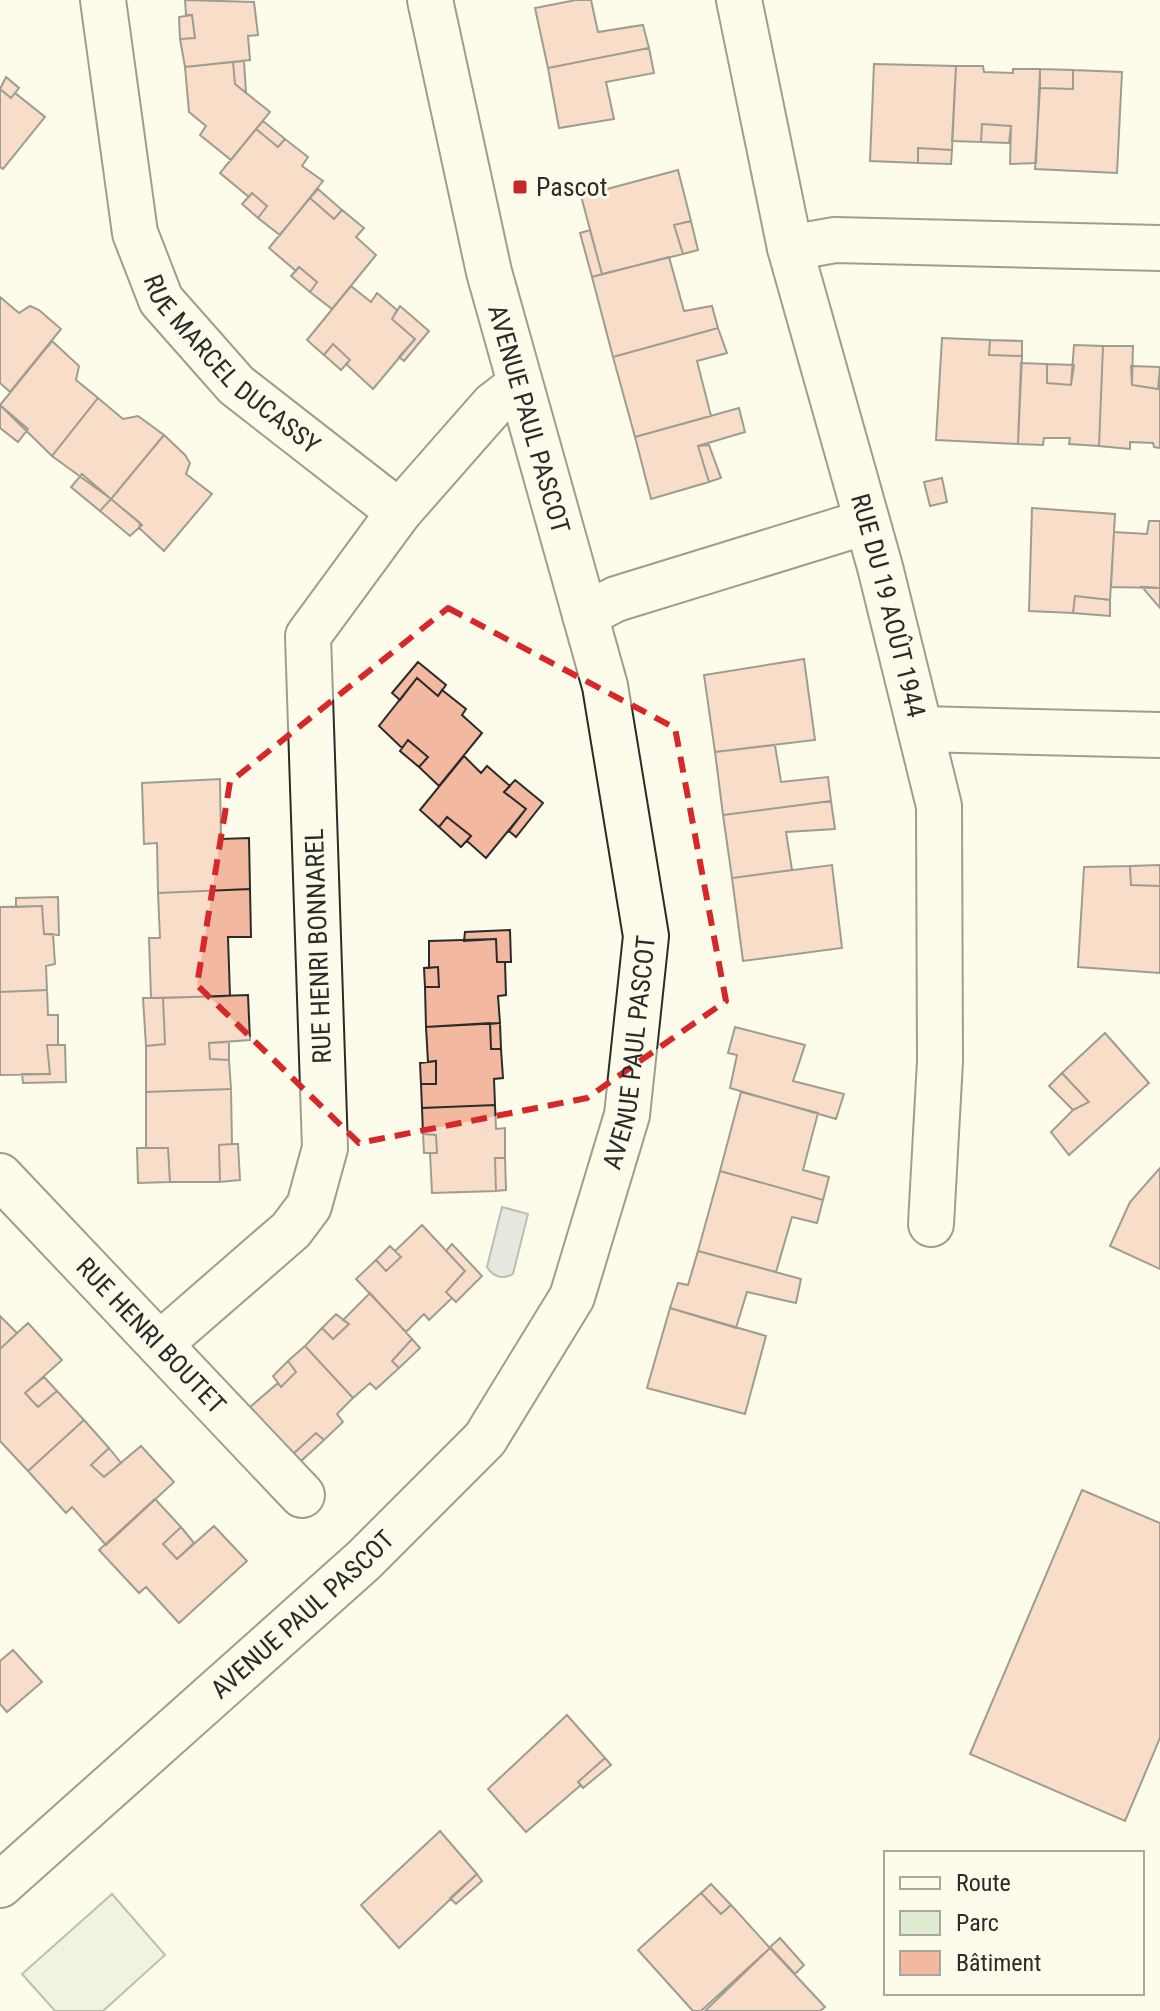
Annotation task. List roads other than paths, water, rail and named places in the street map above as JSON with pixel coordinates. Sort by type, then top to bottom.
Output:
[{"type":"street","name":"RUE MARCEL DUCASSY","points":[[103,0],[135,233],[161,300],[236,385],[399,512]]},
{"type":"street","name":"AVENUE PAUL PASCOT","points":[[0,1885],[364,1560],[485,1439],[572,1297],[627,1115],[646,936],[605,686],[489,272],[430,0]]},
{"type":"street","name":"RUE DU 19 AOÛT 1944","points":[[739,0],[790,248],[866,522],[939,806],[940,1061],[931,1224]]},
{"type":"street","points":[[790,248],[835,240],[1160,248]]},
{"type":"street","points":[[399,512],[493,405],[519,385]]},
{"type":"street","name":"RUE HENRI BONNAREL","points":[[161,1343],[291,1230],[309,1206],[325,1148],[308,636],[399,512]]},
{"type":"street","points":[[585,615],[616,599],[866,522]]},
{"type":"street","points":[[921,729],[1160,735]]},
{"type":"street","name":"RUE HENRI BOUTET","points":[[0,1176],[302,1495]]},
{"type":"place","name":"Pascot","points":[[520,187]]}]
